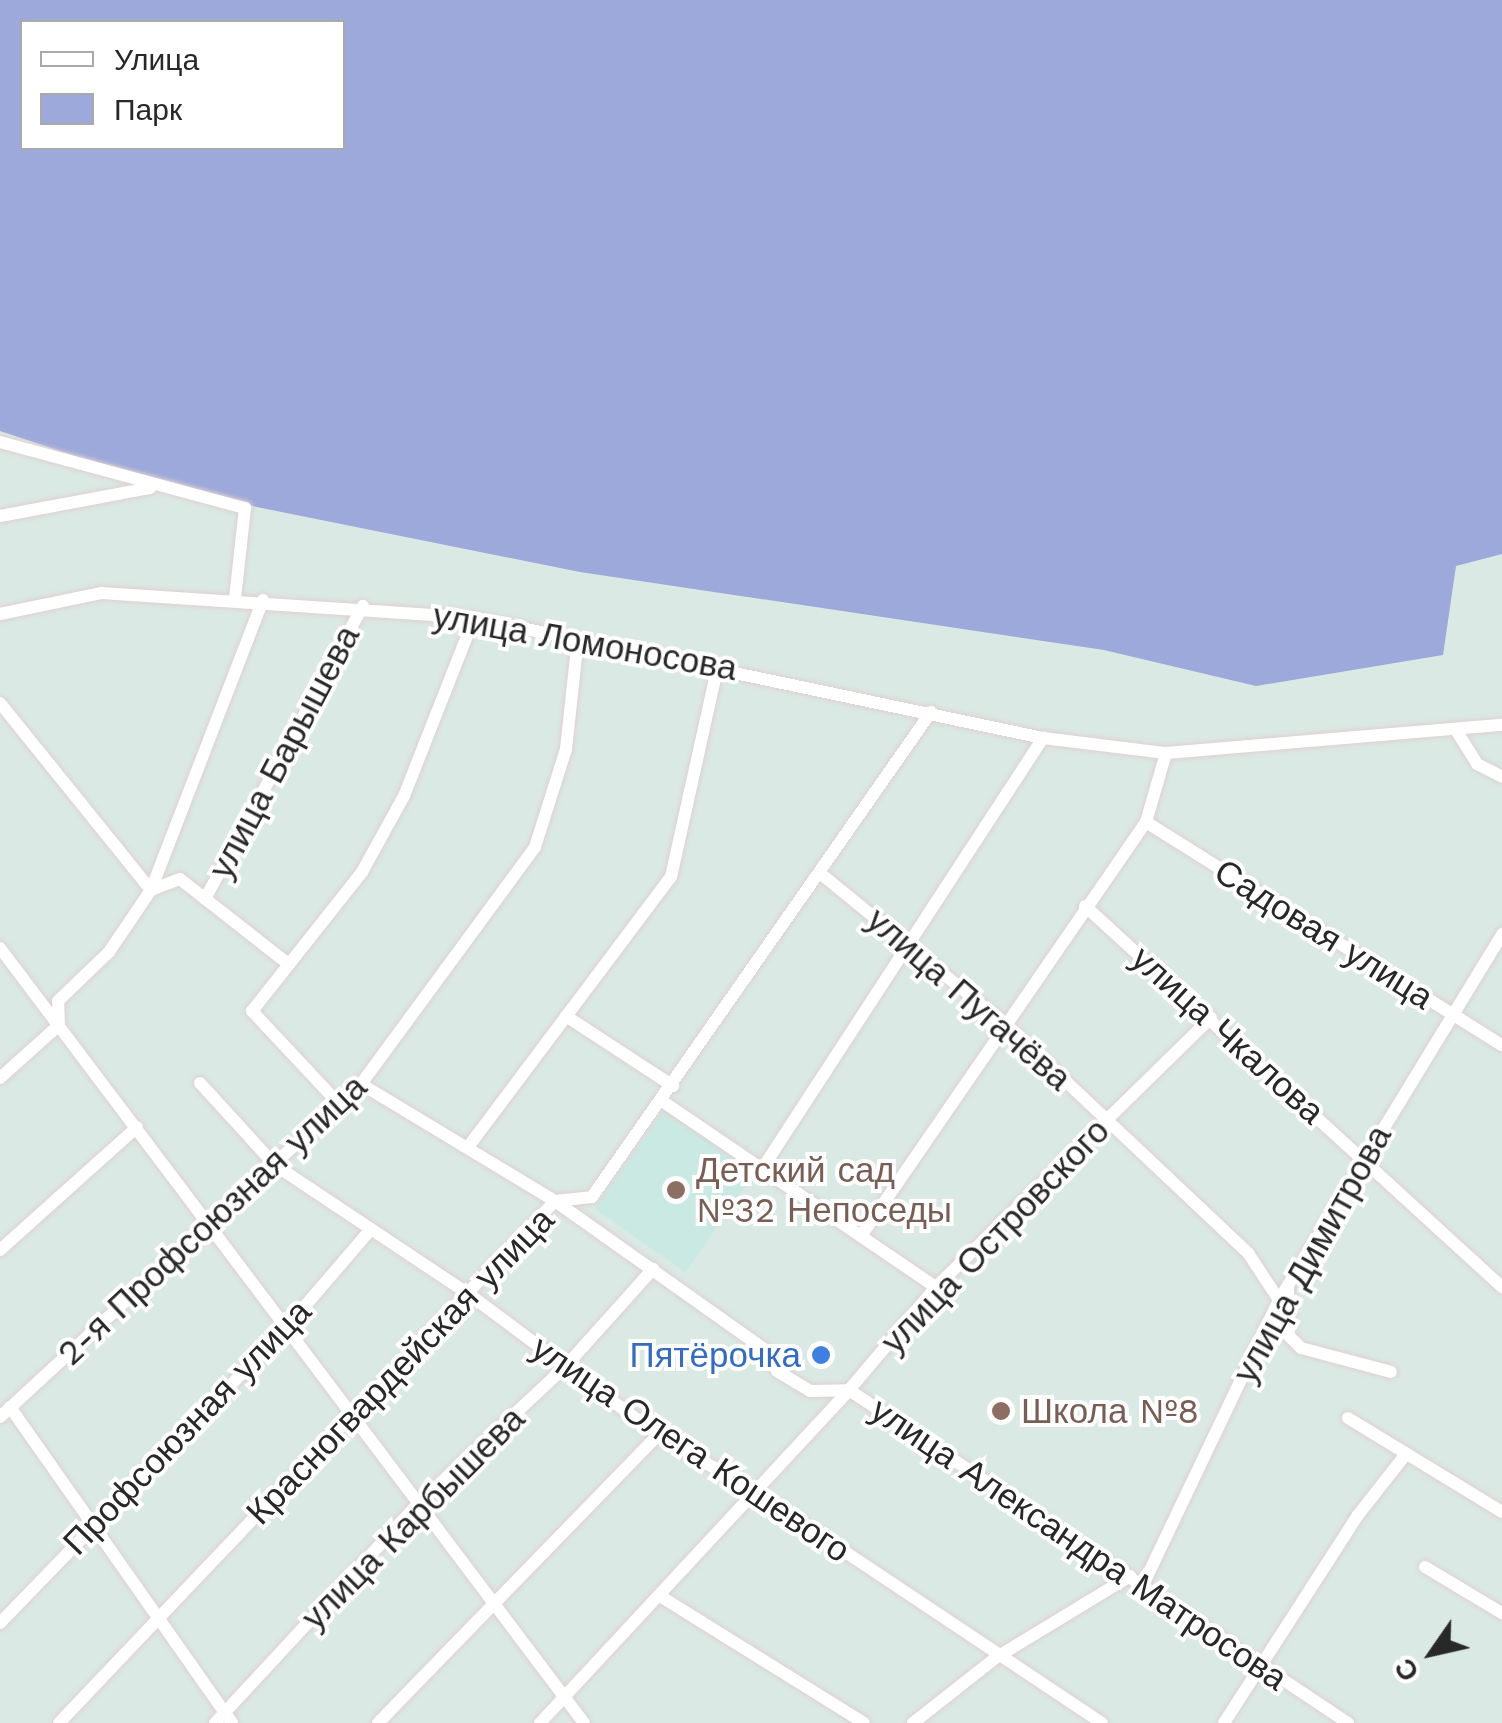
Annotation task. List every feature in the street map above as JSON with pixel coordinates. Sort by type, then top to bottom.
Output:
[{"type":"street","points":[[0,442],[153,487],[245,508],[235,599]]},
{"type":"street","points":[[0,516],[153,487]]},
{"type":"street","name":"улица Ломоносова","points":[[0,614],[100,593],[363,606],[474,618],[718,665],[1043,738],[1166,753],[1502,725]]},
{"type":"street","points":[[59,1025],[58,1001],[109,952],[151,890],[262,600]]},
{"type":"street","name":"улица Барышева","points":[[205,899],[363,606]]},
{"type":"street","points":[[340,1105],[252,1011],[362,872],[395,811],[474,618]]},
{"type":"street","name":"2-я Профсоюзная улица","points":[[5,1412],[361,1084],[536,847],[566,748],[578,639]]},
{"type":"street","points":[[468,1147],[671,877],[718,665]]},
{"type":"street","points":[[0,703],[151,890]]},
{"type":"street","name":"Красногвардейская улица","points":[[59,1723],[470,1295],[555,1201],[592,1197],[931,712]]},
{"type":"street","points":[[1456,730],[1477,764],[1502,778]]},
{"type":"street","points":[[762,1169],[913,945],[1043,738]]},
{"type":"street","points":[[861,1236],[1146,822],[1166,753]]},
{"type":"street","name":"Садовая улица","points":[[1146,822],[1502,1044]]},
{"type":"street","name":"улица Пугачёва","points":[[821,874],[913,945],[1005,1024],[1248,1253],[1279,1300]]},
{"type":"street","points":[[151,890],[180,879],[287,964]]},
{"type":"street","name":"улица Чкалова","points":[[1085,906],[1502,1287]]},
{"type":"street","name":"улица Димитрова","points":[[1143,1585],[1279,1300],[1363,1156],[1502,934]]},
{"type":"street","points":[[0,948],[584,1723]]},
{"type":"street","points":[[566,1016],[673,1086]]},
{"type":"street","name":"улица Островского","points":[[540,1723],[849,1390],[936,1288],[1211,1018]]},
{"type":"street","points":[[0,1078],[59,1025]]},
{"type":"street","name":"улица Олега Кошевого","points":[[200,1083],[276,1165],[470,1295],[658,1435],[754,1491],[997,1657],[1102,1723]]},
{"type":"street","name":"улица Александра Матросова","points":[[361,1084],[555,1201],[767,1351],[778,1371],[810,1391],[849,1390],[1348,1723]]},
{"type":"street","points":[[662,1101],[936,1288]]},
{"type":"street","points":[[0,1250],[138,1127]]},
{"type":"street","name":"Профсоюзная улица","points":[[0,1623],[287,1327],[370,1229]]},
{"type":"street","name":"улица Карбышева","points":[[224,1720],[418,1504],[565,1366],[652,1269]]},
{"type":"street","points":[[1288,1286],[1289,1336],[1300,1348],[1391,1372]]},
{"type":"street","points":[[5,1412],[94,1524],[224,1720]]},
{"type":"street","points":[[1348,1418],[1502,1512]]},
{"type":"street","points":[[378,1723],[658,1435]]},
{"type":"street","points":[[1224,1723],[1358,1515],[1406,1454]]},
{"type":"street","points":[[1425,1568],[1502,1613]]},
{"type":"street","points":[[913,1723],[997,1657],[1130,1576]]},
{"type":"street","points":[[660,1596],[864,1723]]},
{"type":"shaded area","name":"Детский сад №32 Непоседы","points":[[665,1108],[756,1172],[685,1272],[594,1209]]},
{"type":"green space","points":[[0,0],[1502,0],[1502,554],[1456,566],[1443,655],[1256,686],[1104,650],[580,572],[182,492],[0,431]]},
{"type":"place","name":"Детский сад №32 Непоседы","points":[[676,1190]]},
{"type":"place","name":"Пятёрочка","points":[[821,1355]]},
{"type":"place","name":"Школа №8","points":[[1001,1411]]}]
